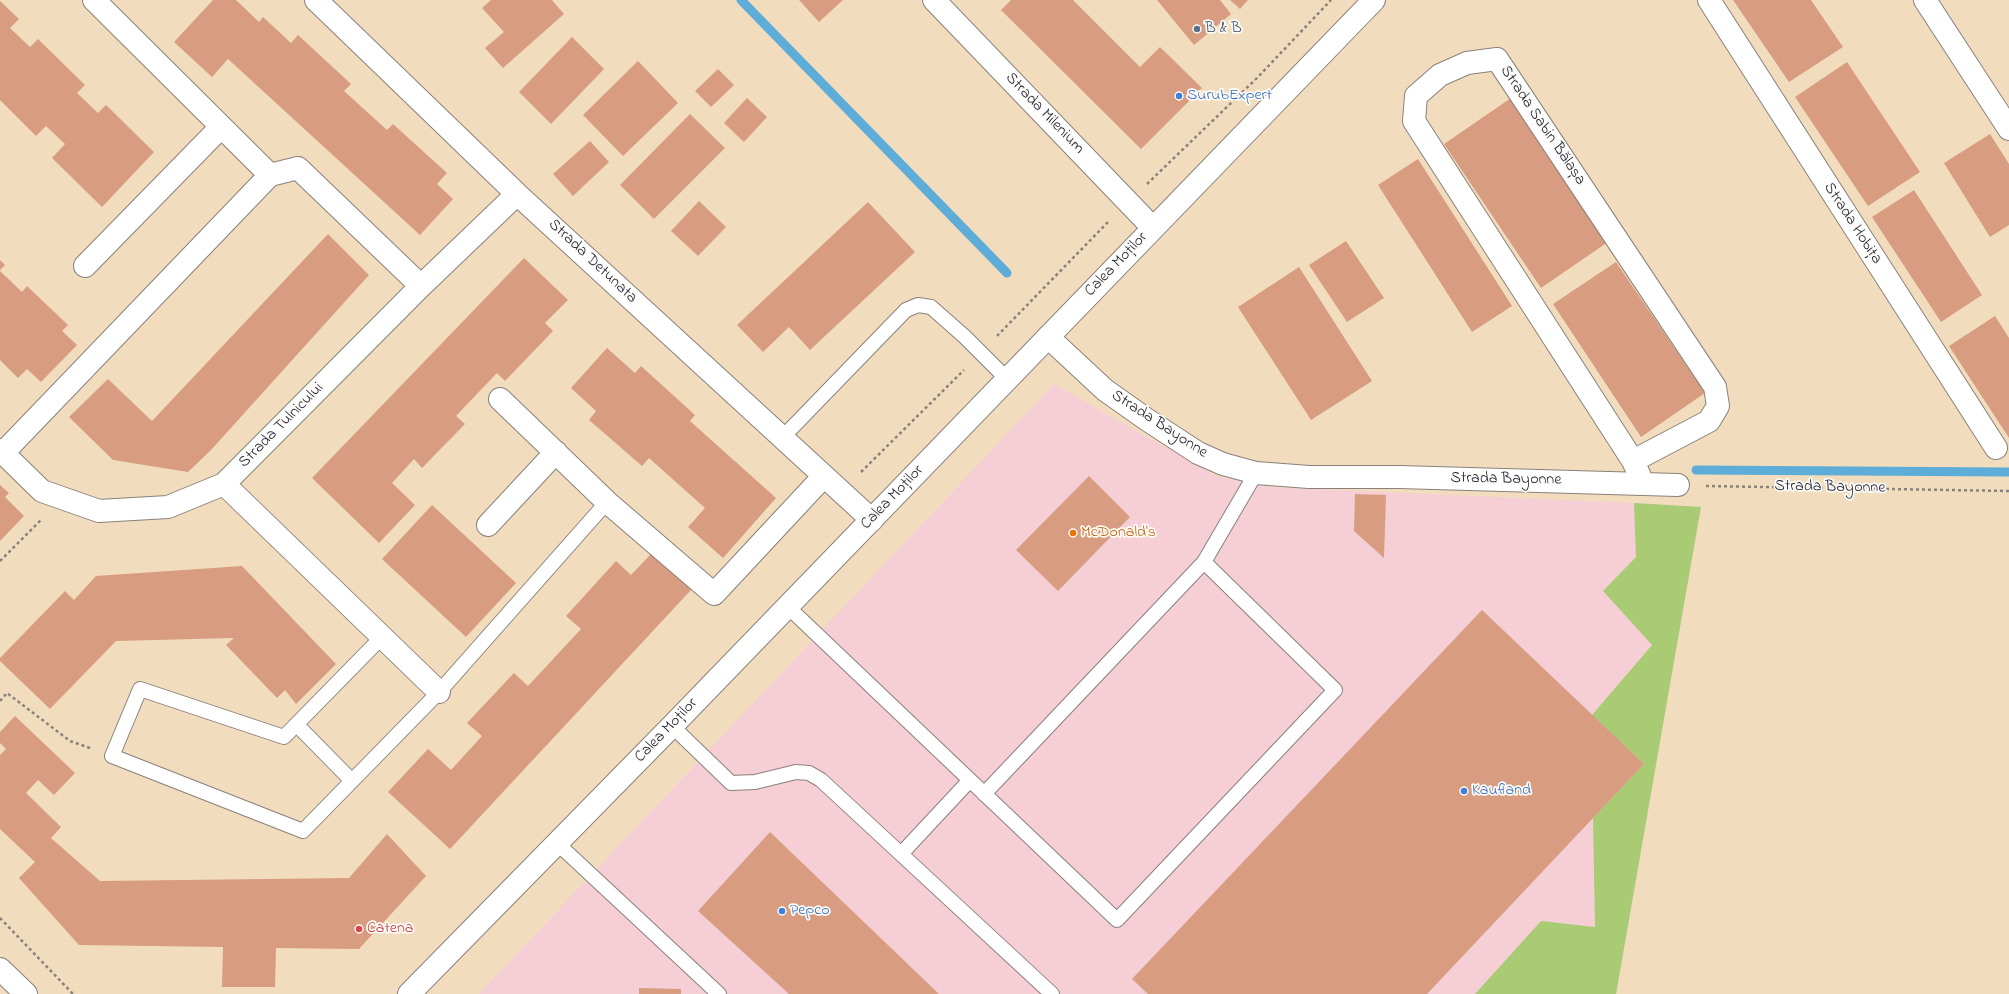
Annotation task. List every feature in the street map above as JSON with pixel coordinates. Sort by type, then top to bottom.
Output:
[{"type":"street","points":[[94,0],[270,175]]},
{"type":"street","name":"Strada Detunata","points":[[316,0],[517,194],[872,520]]},
{"type":"street","name":"Strada Milenium","points":[[934,0],[1152,228]]},
{"type":"street","name":"Calea Moților","points":[[409,994],[558,844],[1374,0]]},
{"type":"street","name":"Strada Hobița","points":[[1709,0],[1996,448]]},
{"type":"street","points":[[1924,0],[2009,129]]},
{"type":"street","name":"Strada Sabin Bălașa","points":[[1633,461],[1709,421],[1718,406],[1715,387],[1497,59],[1467,63],[1440,76],[1416,96],[1414,121],[1633,461],[1642,483]]},
{"type":"street","points":[[85,266],[221,127]]},
{"type":"street","points":[[2,451],[270,175],[298,168],[421,286]]},
{"type":"street","name":"Strada Tulnicului","points":[[2,451],[42,491],[99,511],[168,507],[224,484],[421,286],[517,194]]},
{"type":"street","name":"Strada Bayonne","points":[[1048,337],[1105,390],[1159,428],[1198,453],[1223,464],[1256,473],[1309,477],[1399,477],[1678,485]]},
{"type":"street","points":[[500,399],[607,502],[714,594],[824,476]]},
{"type":"street","points":[[488,525],[556,452]]},
{"type":"street","points":[[224,484],[439,692]]},
{"type":"street","points":[[0,969],[26,994]]},
{"type":"lane","points":[[782,438],[906,310],[918,305],[931,307],[981,352],[1007,379]]},
{"type":"lane","points":[[984,794],[1204,562],[1256,473]]},
{"type":"lane","points":[[382,637],[284,737],[140,689],[112,756],[303,831],[439,692],[607,502]]},
{"type":"lane","points":[[788,607],[1117,920],[1335,690],[1204,562]]},
{"type":"lane","points":[[296,725],[352,781]]},
{"type":"lane","points":[[672,726],[731,784],[755,782],[796,772],[809,773],[821,780],[1052,994]]},
{"type":"lane","points":[[902,854],[970,780]]},
{"type":"lane","points":[[558,844],[719,994]]},
{"type":"path","points":[[841,492],[1128,202],[1258,77],[1331,0]]},
{"type":"path","name":"Strada Bayonne","points":[[1678,485],[2009,491]]},
{"type":"path","points":[[0,561],[62,498]]},
{"type":"path","points":[[0,701],[7,693],[70,741],[112,756]]},
{"type":"path","points":[[0,918],[73,994]]},
{"type":"shaded area","points":[[1054,384],[1216,476],[1269,487],[1701,507],[1616,994],[479,994]]},
{"type":"green space","points":[[1634,503],[1701,507],[1616,994],[1475,994],[1541,921],[1595,927],[1593,818],[1644,764],[1592,715],[1652,645],[1603,591],[1636,557]]},
{"type":"building","points":[[213,0],[236,0],[259,22],[263,17],[291,43],[298,35],[351,84],[344,91],[387,130],[393,124],[447,173],[437,184],[453,199],[420,235],[228,59],[212,77],[174,42]]},
{"type":"building","points":[[491,0],[552,0],[564,14],[503,68],[485,48],[504,32],[482,8]]},
{"type":"building","points":[[799,0],[843,0],[819,22]]},
{"type":"building","points":[[1011,0],[1073,0],[1140,67],[1160,47],[1202,88],[1141,149],[1001,10]]},
{"type":"building","name":"B & B","points":[[1157,0],[1220,0],[1231,14],[1194,45]]},
{"type":"building","points":[[1230,0],[1248,0],[1240,9]]},
{"type":"building","points":[[1733,0],[1811,0],[1843,47],[1789,82]]},
{"type":"building","points":[[0,1],[19,19],[10,28],[30,47],[38,39],[85,85],[77,93],[98,113],[106,105],[154,152],[102,207],[52,158],[65,144],[46,126],[36,136],[0,100]]},
{"type":"building","points":[[572,37],[604,69],[551,124],[519,92]]},
{"type":"building","points":[[638,61],[678,103],[623,156],[583,115]]},
{"type":"building","points":[[1847,62],[1920,172],[1868,206],[1795,97]]},
{"type":"building","points":[[718,69],[734,85],[711,107],[695,91]]},
{"type":"building","points":[[747,98],[767,117],[744,142],[724,123]]},
{"type":"building","points":[[1511,98],[1608,242],[1541,288],[1444,144]]},
{"type":"building","points":[[690,114],[725,148],[654,219],[620,185]]},
{"type":"building","points":[[1990,134],[2009,164],[2009,225],[1990,237],[1944,163]]},
{"type":"building","points":[[590,141],[609,162],[573,196],[553,174]]},
{"type":"building","points":[[1418,159],[1512,306],[1472,332],[1378,185]]},
{"type":"building","points":[[1914,190],[1982,295],[1941,322],[1872,217]]},
{"type":"building","points":[[699,201],[726,227],[698,256],[671,231]]},
{"type":"building","points":[[868,202],[915,252],[810,350],[789,327],[763,352],[737,325]]},
{"type":"building","points":[[328,234],[369,275],[211,450],[188,472],[113,460],[69,417],[108,379],[152,421]]},
{"type":"building","points":[[1346,241],[1384,298],[1347,322],[1309,265]]},
{"type":"building","points":[[524,258],[568,300],[545,323],[553,331],[505,381],[497,373],[456,416],[465,424],[422,468],[414,459],[392,483],[415,505],[379,543],[312,478]]},
{"type":"building","points":[[0,260],[5,265],[0,270]]},
{"type":"building","points":[[1616,262],[1705,393],[1641,437],[1553,304]]},
{"type":"building","points":[[1299,267],[1372,381],[1311,420],[1238,307]]},
{"type":"building","points":[[0,271],[22,292],[27,286],[68,325],[62,331],[77,345],[41,382],[27,369],[18,378],[0,360]]},
{"type":"building","points":[[1995,316],[2009,338],[2009,438],[1949,346]]},
{"type":"building","points":[[607,348],[635,373],[641,366],[695,415],[690,421],[776,498],[723,558],[688,527],[705,508],[649,458],[642,466],[589,420],[596,411],[571,388]]},
{"type":"building","name":"McDonald's","points":[[1089,476],[1130,517],[1058,591],[1016,550]]},
{"type":"building","points":[[0,485],[9,493],[5,497],[24,516],[0,541]]},
{"type":"building","points":[[1355,494],[1386,495],[1384,558],[1354,531]]},
{"type":"building","points":[[432,505],[516,583],[466,637],[382,559]]},
{"type":"building","points":[[652,553],[691,590],[450,849],[388,792],[428,749],[451,770],[482,736],[467,723],[514,673],[528,686],[581,629],[566,616],[616,561],[631,575]]},
{"type":"building","points":[[242,566],[336,664],[296,704],[285,690],[277,698],[226,645],[234,638],[116,641],[50,709],[0,661],[0,658],[65,591],[74,600],[96,576]]},
{"type":"building","name":"Kaufland","points":[[1482,610],[1644,764],[1427,994],[1148,994],[1132,979]]},
{"type":"building","points":[[15,716],[75,773],[54,795],[38,780],[26,793],[61,827],[51,838],[100,881],[349,878],[387,834],[426,876],[359,949],[276,948],[275,987],[222,987],[223,947],[79,945],[19,878],[35,862],[0,829],[0,755],[6,749],[0,743],[0,732]]},
{"type":"building","points":[[770,832],[939,994],[789,994],[698,911]]},
{"type":"building","points":[[639,988],[681,989],[681,994],[639,994]]},
{"type":"waterway","points":[[741,0],[1007,273]]},
{"type":"waterway","points":[[1696,470],[2009,472]]},
{"type":"place","name":"B & B","points":[[1197,29]]},
{"type":"place","name":"SurubExpert","points":[[1179,96]]},
{"type":"place","name":"McDonald's","points":[[1073,533]]},
{"type":"place","name":"Kaufland","points":[[1464,791]]},
{"type":"place","name":"Pepco","points":[[782,911]]},
{"type":"place","name":"Catena","points":[[359,929]]}]
